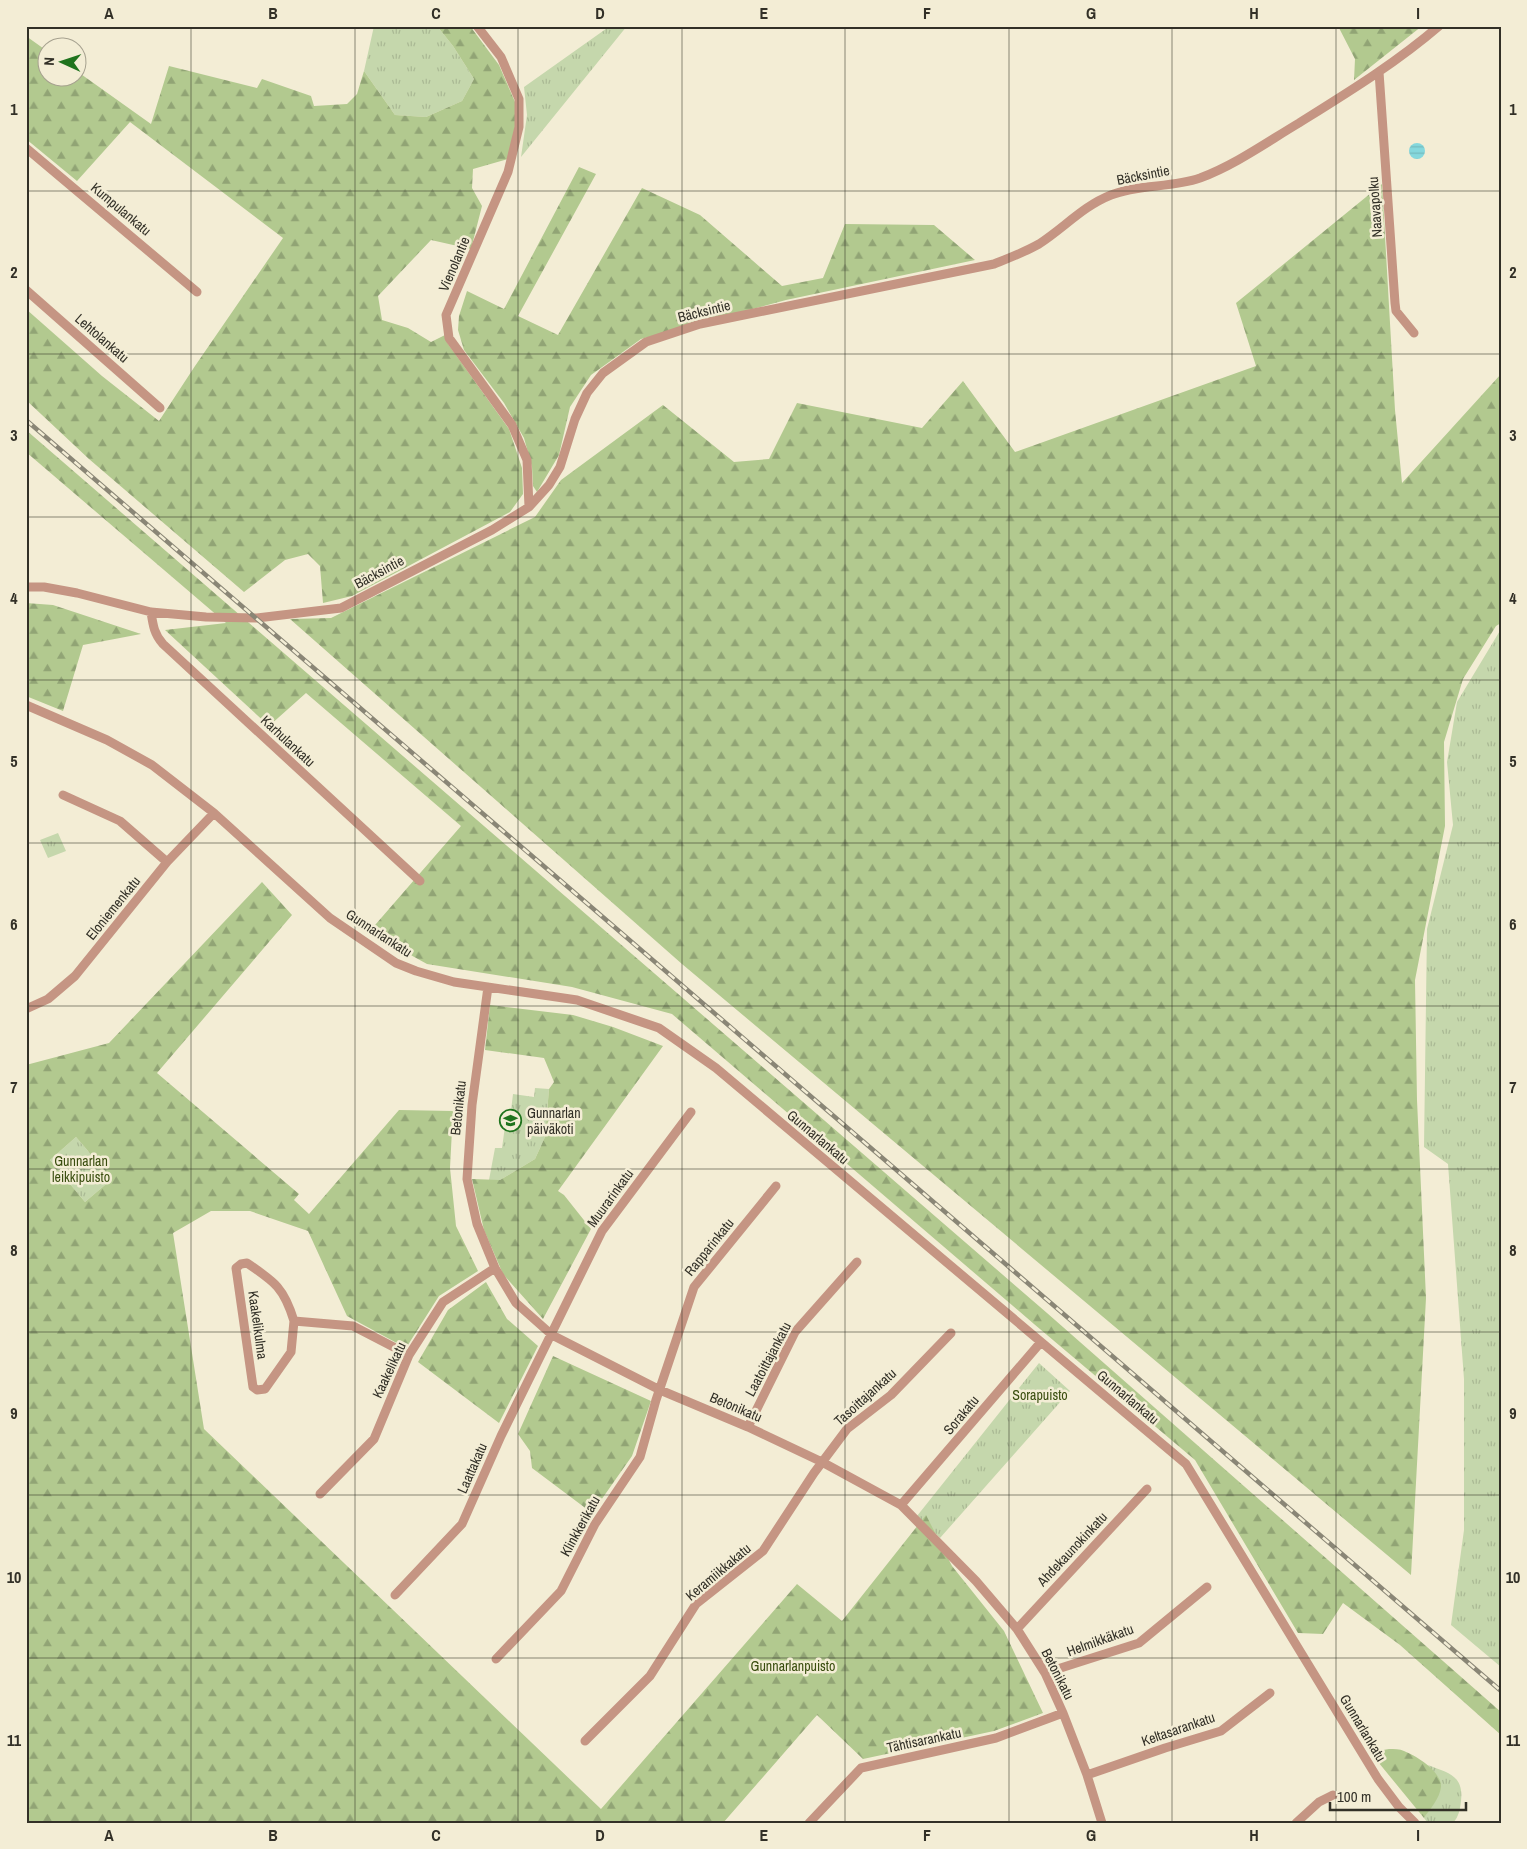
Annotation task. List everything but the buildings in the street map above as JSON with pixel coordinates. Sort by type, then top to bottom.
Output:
[{"type":"street","name":"Vienolantie","points":[[477,26],[501,57],[519,99],[519,127],[508,172],[446,315],[449,338],[512,425],[527,460],[529,506]]},
{"type":"street","name":"Bäcksintie","points":[[26,587],[44,587],[77,593],[150,612],[224,618],[257,618],[341,608],[492,530],[529,506],[549,485],[560,467],[575,419],[587,393],[603,373],[646,342],[700,324],[994,264],[1018,255],[1039,243],[1086,208],[1110,196],[1136,188],[1198,178],[1223,168],[1257,149],[1380,72],[1439,26]]},
{"type":"street","name":"Naavapolku","points":[[1380,72],[1396,311],[1414,333]]},
{"type":"street","name":"Kumpulankatu","points":[[26,148],[197,292]]},
{"type":"street","name":"Lehtolankatu","points":[[26,290],[160,408]]},
{"type":"street","name":"Karhulankatu","points":[[150,612],[157,638],[163,644],[420,881]]},
{"type":"street","name":"Gunnarlankatu","points":[[26,705],[107,740],[152,765],[214,813],[330,918],[386,958],[416,972],[435,978],[577,1000],[666,1032],[716,1068],[1186,1464],[1378,1779],[1399,1807],[1415,1823]]},
{"type":"street","points":[[63,795],[120,821],[167,862]]},
{"type":"street","name":"Eloniemenkatu","points":[[26,1010],[48,999],[75,976],[167,862],[214,813]]},
{"type":"street","name":"Betonikatu","points":[[488,987],[472,1105],[467,1179],[477,1224],[495,1268],[516,1303],[552,1335],[660,1390],[748,1427],[822,1462],[901,1505],[976,1581],[1017,1629],[1045,1673],[1087,1775],[1101,1822]]},
{"type":"street","name":"Muurarinkatu","points":[[552,1335],[602,1231],[691,1112]]},
{"type":"street","name":"Rapparinkatu","points":[[660,1390],[694,1287],[776,1186]]},
{"type":"street","name":"Laatoittajankatu","points":[[748,1427],[795,1332],[857,1262]]},
{"type":"street","name":"Kaakelikulma","points":[[248,1263],[266,1275],[284,1292],[294,1321],[291,1352],[265,1389],[257,1390],[253,1387],[236,1268],[241,1264],[248,1263]]},
{"type":"street","name":"Kaakelikatu","points":[[320,1494],[374,1439],[409,1355],[443,1302],[495,1268]]},
{"type":"street","points":[[294,1321],[354,1326],[409,1355]]},
{"type":"street","name":"Tasoittajankatu","points":[[822,1462],[847,1429],[891,1395],[951,1333]]},
{"type":"street","name":"Laattakatu","points":[[395,1595],[462,1524],[504,1430],[552,1335]]},
{"type":"street","name":"Sorakatu","points":[[901,1505],[1041,1342]]},
{"type":"street","name":"Klinkkerikatu","points":[[496,1659],[561,1591],[595,1524],[640,1457],[660,1390]]},
{"type":"street","name":"Keramiikkakatu","points":[[585,1741],[650,1676],[696,1604],[763,1551],[822,1462]]},
{"type":"street","name":"Ahdekaunokinkatu","points":[[1017,1629],[1147,1489]]},
{"type":"street","name":"Helmikkäkatu","points":[[1045,1673],[1139,1643],[1207,1587]]},
{"type":"street","name":"Keltasarankatu","points":[[1087,1775],[1221,1731],[1270,1693]]},
{"type":"street","name":"Tähtisarankatu","points":[[810,1823],[861,1768],[996,1738],[1063,1713]]},
{"type":"street","points":[[1296,1823],[1319,1802],[1333,1794]]},
{"type":"green space","points":[[374,26],[437,26],[453,46],[474,79],[462,101],[426,117],[395,115],[364,71]]},
{"type":"green space","points":[[437,26],[470,26],[499,65],[515,102],[515,129],[508,159],[473,169],[472,188],[482,206],[471,249],[431,240],[378,296],[382,320],[408,328],[431,342],[445,335],[448,344],[509,429],[522,468],[523,494],[510,512],[352,596],[323,603],[320,566],[308,554],[285,560],[244,592],[89,459],[26,400],[26,309],[102,376],[159,421],[283,238],[130,122],[77,181],[26,139],[26,36],[38,45],[38,88],[88,88],[88,79],[151,124],[169,66],[257,88],[262,79],[311,96],[314,106],[347,104],[357,94],[364,71],[395,115],[426,117],[462,101],[474,79],[453,46]]},
{"type":"green space","points":[[610,26],[627,26],[521,157],[527,115],[524,87]]},
{"type":"green space","points":[[1338,26],[1422,26],[1354,80],[1355,59]]},
{"type":"green space","points":[[579,167],[596,174],[518,316],[558,335],[642,188],[700,215],[782,286],[823,278],[845,224],[934,225],[975,260],[786,300],[641,339],[591,375],[570,407],[559,455],[537,492],[533,486],[532,467],[524,438],[504,403],[464,350],[458,330],[459,316],[467,291],[504,309]]},
{"type":"green space","points":[[1382,184],[1395,410],[1402,483],[1501,374],[1501,623],[1496,626],[1463,679],[1444,742],[1445,826],[1415,980],[1417,1100],[1426,1298],[1411,1575],[682,964],[290,619],[331,618],[535,517],[561,480],[663,405],[734,462],[769,459],[797,403],[922,428],[963,381],[1015,452],[1256,366],[1236,303]]},
{"type":"green space","points":[[26,430],[1047,1313],[1501,1712],[1501,1735],[1400,1645],[1343,1603],[1323,1634],[1298,1633],[1195,1460],[672,1014],[572,987],[427,964],[369,932],[461,826],[306,693],[269,726],[165,630],[226,623],[26,452]]},
{"type":"green space","points":[[26,603],[53,605],[141,634],[83,645],[63,711],[26,696]]},
{"type":"green space","points":[[1501,629],[1501,1667],[1451,1625],[1464,1530],[1464,1379],[1448,1164],[1424,1147],[1427,929],[1453,825],[1447,762],[1457,702]]},
{"type":"green space","points":[[58,833],[66,851],[48,858],[40,840]]},
{"type":"green space","name":"Gunnarlanpuisto","points":[[262,882],[292,915],[157,1073],[299,1194],[294,1200],[309,1214],[399,1110],[453,1111],[450,1168],[456,1226],[478,1271],[439,1296],[406,1348],[347,1316],[308,1231],[250,1211],[211,1211],[173,1233],[204,1429],[601,1809],[797,1584],[842,1621],[926,1515],[952,1566],[1004,1631],[1043,1713],[994,1731],[863,1759],[817,1715],[723,1823],[26,1823],[26,1065],[109,1043]],"holes":[[[76,1137],[112,1179],[85,1202],[50,1160]]]},
{"type":"green space","points":[[490,1005],[573,1015],[613,1027],[663,1046],[558,1191],[564,1195],[591,1229],[543,1319],[503,1274],[484,1230],[472,1179],[500,1180],[535,1159],[545,1137],[549,1089],[554,1082],[544,1058],[485,1050]]},
{"type":"green space","points":[[535,1088],[549,1089],[545,1137],[535,1159],[500,1180],[489,1180],[495,1148],[502,1148],[506,1119],[510,1119],[513,1094],[534,1097]]},
{"type":"green space","name":"Gunnarlan leikkipuisto","points":[[76,1137],[112,1179],[85,1202],[50,1160]]},
{"type":"green space","points":[[486,1282],[507,1319],[538,1346],[499,1423],[418,1362],[448,1310]]},
{"type":"green space","points":[[553,1356],[651,1401],[632,1456],[592,1513],[532,1468],[530,1451],[518,1434]]},
{"type":"green space","name":"Sorapuisto","points":[[1039,1363],[1070,1391],[940,1538],[917,1516]]},
{"type":"green space","points":[[1389,1749],[1402,1750],[1428,1765],[1440,1781],[1439,1795],[1424,1818],[1374,1757],[1377,1751]]},
{"type":"green space","points":[[1428,1765],[1453,1776],[1460,1786],[1460,1807],[1453,1823],[1428,1823],[1424,1818],[1439,1792],[1438,1780]]},
{"type":"water","points":[[1414,143],[1420,143],[1425,148],[1423,157],[1414,159],[1409,154],[1409,148]]},
{"type":"railway","points":[[26,420],[1501,1691]]},
{"type":"place","name":"Gunnarlan päiväkoti","points":[[511,1121]]}]
